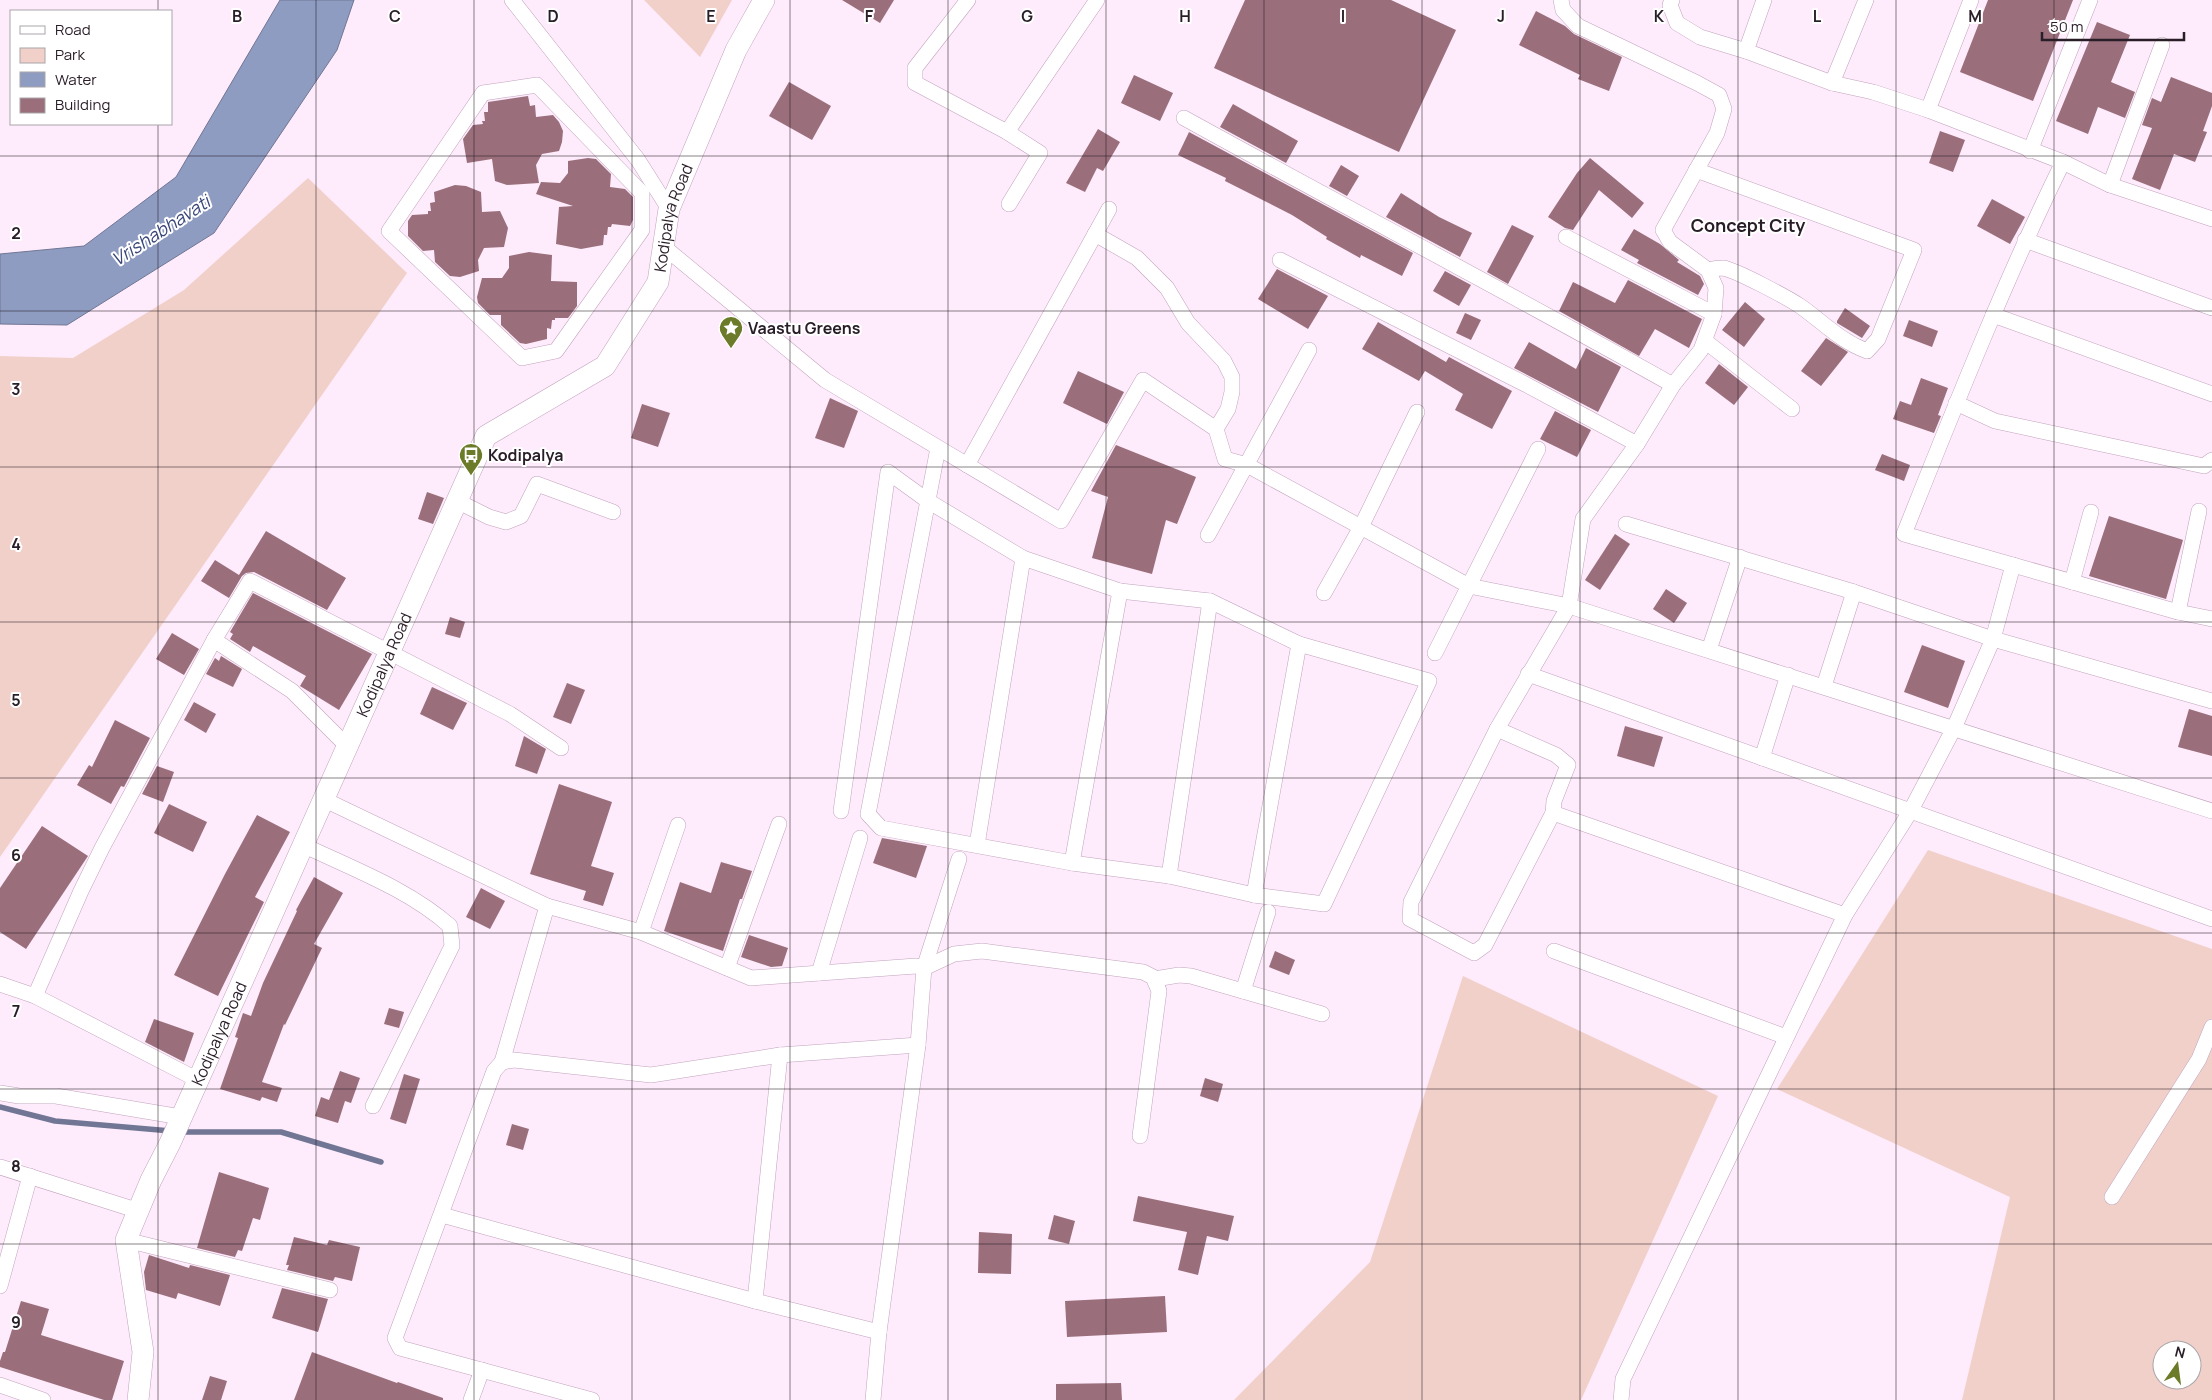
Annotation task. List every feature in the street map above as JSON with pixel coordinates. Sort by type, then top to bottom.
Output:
[{"type":"main road","name":"Kodipalya Road","points":[[126,1240],[151,1180],[198,1080],[486,436],[605,366],[658,282],[669,209],[736,50],[764,0]]},
{"type":"main road","points":[[126,1240],[143,1352],[138,1400]]},
{"type":"street","points":[[512,0],[638,160],[669,209]]},
{"type":"street","points":[[968,0],[915,68],[915,83],[1007,132],[1040,153],[1009,204]]},
{"type":"street","points":[[1007,132],[1098,0]]},
{"type":"street","points":[[1498,729],[1556,755],[1568,765],[1554,801],[1553,813],[1485,945],[1474,953],[1410,919],[1411,902],[1498,729],[1528,674],[1569,606],[1583,519],[1637,444],[1673,385],[1701,350],[1714,314],[1716,288],[1708,270],[1670,242],[1663,230],[1717,134],[1724,109],[1719,95],[1578,26],[1563,10],[1561,0]]},
{"type":"street","points":[[1672,0],[1670,4],[1677,23],[1700,37],[1746,51],[1832,83],[1873,92],[1928,110],[2030,151],[2063,162],[2110,185],[2212,219]]},
{"type":"street","points":[[1746,51],[1764,0]]},
{"type":"street","points":[[1832,83],[1866,0]]},
{"type":"street","points":[[1928,110],[1971,0]]},
{"type":"street","points":[[2030,151],[2090,0]]},
{"type":"street","points":[[2110,185],[2162,45]]},
{"type":"street","points":[[537,85],[642,193],[642,230],[556,351],[522,358],[389,232],[483,93],[537,85]]},
{"type":"street","points":[[1184,118],[1382,227],[1517,298],[1673,385]]},
{"type":"street","points":[[2063,162],[2025,240],[1956,403],[1904,534],[2178,612],[2212,619]]},
{"type":"street","points":[[1696,170],[1914,250],[1878,339],[1867,351],[1851,345],[1799,306],[1737,273],[1722,268],[1708,270]]},
{"type":"street","points":[[967,466],[1109,209]]},
{"type":"street","points":[[1095,234],[1136,258],[1167,288],[1188,323],[1224,361],[1232,377],[1232,392],[1228,408],[1216,429]]},
{"type":"street","points":[[1566,237],[1714,314]]},
{"type":"street","points":[[2025,240],[2212,308]]},
{"type":"street","points":[[664,247],[825,380],[1061,521],[1143,380],[1216,429],[1225,460],[1247,465],[1469,586],[1569,606],[2212,811]]},
{"type":"street","points":[[1280,260],[1525,384],[1637,444]]},
{"type":"street","points":[[1993,315],[2212,394]]},
{"type":"street","points":[[1705,341],[1792,409]]},
{"type":"street","points":[[1208,534],[1309,350]]},
{"type":"street","points":[[1956,403],[1995,421],[2204,466],[2212,460]]},
{"type":"street","points":[[1324,593],[1361,527],[1417,412]]},
{"type":"street","points":[[841,811],[888,472],[928,501],[1023,558],[1120,591],[1210,601],[1299,644],[1429,681],[1324,904],[1254,894],[1169,876],[1072,863],[977,844],[881,828],[868,814],[928,501],[938,448]]},
{"type":"street","points":[[1435,653],[1538,449]]},
{"type":"street","points":[[456,501],[506,522],[521,516],[537,484],[613,512]]},
{"type":"street","points":[[2178,612],[2199,511]]},
{"type":"street","points":[[2072,582],[2091,512]]},
{"type":"street","points":[[1626,524],[1854,592],[1993,639],[2212,701]]},
{"type":"street","points":[[977,844],[1023,558]]},
{"type":"street","points":[[1709,650],[1740,558]]},
{"type":"street","points":[[1621,1400],[1623,1379],[1845,915],[1910,812],[1954,728],[1993,639],[2013,565]]},
{"type":"street","points":[[35,996],[102,848],[214,640],[250,581],[388,654],[510,714],[561,748]]},
{"type":"street","points":[[1072,863],[1120,591]]},
{"type":"street","points":[[1824,686],[1854,592]]},
{"type":"street","points":[[1169,876],[1210,601]]},
{"type":"street","points":[[214,640],[292,691],[347,746]]},
{"type":"street","points":[[1254,894],[1299,644]]},
{"type":"street","points":[[1528,674],[2212,919]]},
{"type":"street","points":[[1762,758],[1788,675]]},
{"type":"street","points":[[323,799],[547,906],[641,932],[751,978],[916,966],[924,968],[954,954],[982,951],[1143,972],[1155,979],[1179,975],[1191,976],[1322,1014]]},
{"type":"street","points":[[1553,813],[1845,915]]},
{"type":"street","points":[[727,968],[779,824]]},
{"type":"street","points":[[641,932],[678,825]]},
{"type":"street","points":[[819,973],[860,838]]},
{"type":"street","points":[[303,845],[409,896],[437,914],[450,926],[452,946],[373,1106]]},
{"type":"street","points":[[873,1400],[879,1332],[918,1046],[924,968],[959,859]]},
{"type":"street","points":[[547,906],[502,1062],[494,1071],[395,1338],[400,1348],[592,1400]]},
{"type":"street","points":[[1243,991],[1268,912]]},
{"type":"street","points":[[1554,952],[1786,1037]]},
{"type":"street","points":[[1140,1136],[1159,991],[1155,979]]},
{"type":"street","points":[[0,984],[35,996],[198,1080]]},
{"type":"street","points":[[2112,1197],[2199,1059],[2212,1027]]},
{"type":"street","points":[[502,1062],[514,1060],[651,1076],[780,1055],[918,1046]]},
{"type":"street","points":[[755,1301],[780,1055]]},
{"type":"street","points":[[0,1093],[19,1096],[56,1096],[180,1119]]},
{"type":"street","points":[[0,1167],[139,1211]]},
{"type":"street","points":[[0,1286],[30,1176]]},
{"type":"street","points":[[442,1215],[755,1301],[879,1332]]},
{"type":"street","points":[[126,1240],[330,1290]]},
{"type":"street","points":[[471,1400],[482,1370]]},
{"type":"street","points":[[0,1386],[43,1400]]},
{"type":"green space","points":[[644,0],[732,0],[700,57]]},
{"type":"green space","points":[[308,178],[407,273],[0,857],[0,356],[73,358],[184,290]]},
{"type":"green space","points":[[1928,850],[2212,949],[2212,1400],[1962,1400],[2010,1197],[1777,1089]]},
{"type":"green space","points":[[1463,976],[1718,1096],[1581,1400],[1234,1400],[1370,1262]]},
{"type":"water","name":"Vrishabhavati","points":[[280,0],[354,0],[337,50],[214,233],[67,325],[0,324],[0,254],[84,246],[176,177]]},
{"type":"building","points":[[842,0],[894,0],[880,23]]},
{"type":"building","points":[[1245,0],[1391,0],[1456,30],[1399,152],[1214,68]]},
{"type":"building","points":[[1988,0],[2073,0],[2033,101],[1960,72]]},
{"type":"building","points":[[1536,11],[1565,26],[1574,34],[1622,57],[1609,91],[1578,79],[1580,75],[1519,45]]},
{"type":"building","points":[[2097,22],[2130,35],[2111,82],[2135,92],[2125,118],[2098,107],[2088,134],[2056,121]]},
{"type":"building","points":[[1134,75],[1173,93],[1160,121],[1121,103]]},
{"type":"building","points":[[2171,77],[2212,93],[2212,106],[2203,131],[2207,132],[2195,162],[2174,154],[2160,190],[2132,179],[2152,128],[2142,125],[2152,98],[2161,102]]},
{"type":"building","points":[[789,82],[831,106],[812,140],[769,116]]},
{"type":"building","points":[[528,96],[530,106],[535,105],[536,117],[553,115],[559,122],[563,131],[562,142],[559,151],[542,154],[536,165],[539,183],[507,185],[495,181],[492,159],[467,163],[463,139],[473,125],[483,124],[482,121],[485,121],[484,112],[488,112],[488,102]]},
{"type":"building","points":[[1233,104],[1298,141],[1286,163],[1220,127]]},
{"type":"building","points":[[1098,129],[1120,142],[1103,171],[1097,168],[1085,192],[1066,183]]},
{"type":"building","points":[[1940,131],[1965,140],[1953,172],[1929,163]]},
{"type":"building","points":[[1189,132],[1413,253],[1402,276],[1361,255],[1360,258],[1326,239],[1327,237],[1292,215],[1225,181],[1226,178],[1178,155]]},
{"type":"building","points":[[588,158],[596,159],[611,174],[610,187],[625,189],[633,197],[633,220],[630,226],[612,224],[611,227],[608,227],[607,235],[604,235],[603,245],[581,249],[556,244],[559,207],[573,206],[536,194],[541,182],[560,183],[568,173],[568,161]]},
{"type":"building","points":[[1590,158],[1644,203],[1632,218],[1599,190],[1573,230],[1565,228],[1548,217],[1577,173]]},
{"type":"building","points":[[1341,165],[1359,176],[1347,196],[1329,186]]},
{"type":"building","points":[[455,185],[466,186],[481,192],[482,212],[500,211],[508,228],[504,247],[484,248],[478,260],[479,271],[460,277],[450,276],[435,262],[434,250],[423,251],[408,236],[408,221],[412,215],[428,214],[428,211],[431,211],[430,203],[435,202],[434,192]]},
{"type":"building","points":[[1401,193],[1439,217],[1472,233],[1460,257],[1386,217]]},
{"type":"building","points":[[1992,199],[2025,217],[2010,244],[1977,226]]},
{"type":"building","points":[[1512,225],[1534,236],[1508,284],[1487,272]]},
{"type":"building","points":[[1634,229],[1660,244],[1679,260],[1677,262],[1700,276],[1704,284],[1698,295],[1637,263],[1639,260],[1621,250]]},
{"type":"building","points":[[529,252],[552,255],[551,281],[577,282],[577,306],[568,318],[555,318],[555,320],[552,320],[551,329],[547,328],[547,339],[526,344],[520,343],[501,325],[501,315],[490,315],[478,303],[477,297],[482,278],[502,278],[509,268],[509,256]]},
{"type":"building","points":[[1277,269],[1328,296],[1308,329],[1258,299]]},
{"type":"building","points":[[1445,271],[1471,285],[1459,306],[1433,291]]},
{"type":"building","points":[[1628,280],[1702,319],[1689,348],[1655,329],[1639,356],[1559,311],[1573,282],[1615,303]]},
{"type":"building","points":[[1745,302],[1765,319],[1744,347],[1722,330]]},
{"type":"building","points":[[1845,308],[1870,326],[1862,338],[1837,323]]},
{"type":"building","points":[[1465,313],[1481,320],[1471,340],[1456,333]]},
{"type":"building","points":[[1909,320],[1938,331],[1932,347],[1903,336]]},
{"type":"building","points":[[1378,322],[1446,362],[1449,357],[1512,391],[1492,429],[1455,410],[1463,394],[1425,371],[1419,381],[1362,349]]},
{"type":"building","points":[[1826,338],[1848,352],[1821,386],[1801,371]]},
{"type":"building","points":[[1529,342],[1576,369],[1586,348],[1621,367],[1598,412],[1514,368]]},
{"type":"building","points":[[1719,364],[1748,387],[1734,405],[1705,383]]},
{"type":"building","points":[[1078,371],[1124,392],[1107,424],[1063,403]]},
{"type":"building","points":[[1921,378],[1948,388],[1938,415],[1941,416],[1934,433],[1893,419],[1900,401],[1911,405]]},
{"type":"building","points":[[830,398],[858,411],[844,448],[815,438]]},
{"type":"building","points":[[642,404],[670,413],[658,447],[631,438]]},
{"type":"building","points":[[1555,411],[1591,430],[1577,457],[1540,439]]},
{"type":"building","points":[[1116,445],[1196,477],[1177,524],[1166,520],[1152,574],[1092,558],[1108,497],[1091,491]]},
{"type":"building","points":[[1882,454],[1910,465],[1904,481],[1875,470]]},
{"type":"building","points":[[427,492],[444,498],[433,524],[418,519]]},
{"type":"building","points":[[2109,516],[2183,540],[2166,599],[2089,576]]},
{"type":"building","points":[[266,531],[346,578],[327,610],[254,572],[246,573],[242,576],[229,598],[201,581],[215,560],[239,575]]},
{"type":"building","points":[[1615,534],[1630,544],[1600,590],[1585,580]]},
{"type":"building","points":[[1666,589],[1687,603],[1674,623],[1653,609]]},
{"type":"building","points":[[253,593],[372,654],[339,710],[300,686],[306,676],[253,646],[250,652],[230,639],[233,634],[230,632]]},
{"type":"building","points":[[450,617],[465,622],[460,638],[445,634]]},
{"type":"building","points":[[172,633],[199,649],[184,675],[156,659]]},
{"type":"building","points":[[1922,645],[1965,661],[1948,708],[1904,692]]},
{"type":"building","points":[[221,656],[242,669],[233,687],[206,674],[215,658],[219,661]]},
{"type":"building","points":[[567,683],[585,690],[571,724],[553,717]]},
{"type":"building","points":[[432,687],[467,703],[453,730],[420,714]]},
{"type":"building","points":[[194,702],[216,714],[206,733],[184,720]]},
{"type":"building","points":[[2189,709],[2212,716],[2212,756],[2178,747]]},
{"type":"building","points":[[115,720],[150,738],[124,787],[121,786],[111,804],[77,785],[89,765],[92,767]]},
{"type":"building","points":[[1625,726],[1663,737],[1654,767],[1617,756]]},
{"type":"building","points":[[524,736],[546,749],[537,774],[515,766]]},
{"type":"building","points":[[157,766],[174,772],[163,802],[142,794]]},
{"type":"building","points":[[559,784],[612,802],[591,866],[614,873],[603,906],[583,900],[586,891],[530,874]]},
{"type":"building","points":[[169,804],[207,822],[193,852],[154,833]]},
{"type":"building","points":[[257,815],[290,832],[255,897],[264,902],[218,996],[174,975]]},
{"type":"building","points":[[42,826],[88,856],[26,949],[0,932],[0,888]]},
{"type":"building","points":[[882,838],[927,846],[916,878],[873,863]]},
{"type":"building","points":[[721,862],[752,871],[742,899],[740,899],[723,951],[664,931],[680,882],[711,893]]},
{"type":"building","points":[[314,877],[343,893],[314,944],[322,948],[284,1024],[262,1082],[282,1088],[277,1102],[262,1097],[260,1101],[220,1089],[238,1038],[235,1037],[243,1013],[251,1016],[263,983],[296,910]]},
{"type":"building","points":[[481,888],[505,901],[490,929],[466,917]]},
{"type":"building","points":[[749,935],[788,948],[782,966],[771,967],[741,957]]},
{"type":"building","points":[[1275,951],[1295,960],[1289,975],[1269,967]]},
{"type":"building","points":[[389,1008],[404,1012],[399,1028],[384,1024]]},
{"type":"building","points":[[154,1019],[194,1033],[184,1062],[145,1042]]},
{"type":"building","points":[[340,1071],[360,1078],[351,1103],[345,1101],[338,1123],[315,1116],[321,1097],[329,1100]]},
{"type":"building","points":[[404,1074],[420,1079],[406,1124],[390,1119]]},
{"type":"building","points":[[1205,1078],[1223,1084],[1218,1102],[1200,1096]]},
{"type":"building","points":[[512,1124],[529,1129],[523,1150],[506,1145]]},
{"type":"building","points":[[219,1172],[269,1188],[260,1220],[253,1218],[242,1251],[238,1250],[235,1257],[197,1248]]},
{"type":"building","points":[[1138,1196],[1234,1216],[1228,1241],[1207,1236],[1198,1275],[1178,1270],[1187,1232],[1133,1221]]},
{"type":"building","points":[[1054,1215],[1075,1221],[1069,1244],[1048,1239]]},
{"type":"building","points":[[979,1232],[1012,1234],[1011,1274],[978,1273]]},
{"type":"building","points":[[294,1237],[327,1245],[329,1240],[360,1247],[352,1281],[335,1277],[333,1281],[287,1270],[289,1265],[286,1265]]},
{"type":"building","points":[[149,1255],[189,1268],[190,1265],[230,1275],[220,1306],[178,1293],[176,1299],[146,1290],[144,1272]]},
{"type":"building","points":[[282,1288],[328,1299],[318,1332],[272,1318]]},
{"type":"building","points":[[1165,1296],[1167,1332],[1067,1337],[1065,1301]]},
{"type":"building","points":[[21,1301],[49,1309],[41,1335],[124,1361],[112,1400],[104,1400],[0,1367],[0,1361],[3,1352],[5,1352]]},
{"type":"building","points":[[312,1352],[443,1398],[443,1400],[294,1400]]},
{"type":"building","points":[[210,1376],[227,1381],[221,1400],[202,1400]]},
{"type":"building","points":[[1121,1383],[1122,1400],[1056,1400],[1056,1384]]},
{"type":"waterway","points":[[0,1107],[55,1121],[171,1131]]},
{"type":"waterway","points":[[180,1132],[281,1132],[381,1162]]},
{"type":"place","name":"Vaastu Greens","points":[[731,349]]},
{"type":"place","name":"Kodipalya","points":[[471,476]]},
{"type":"district","name":"Concept City","points":[[1748,226]]}]
